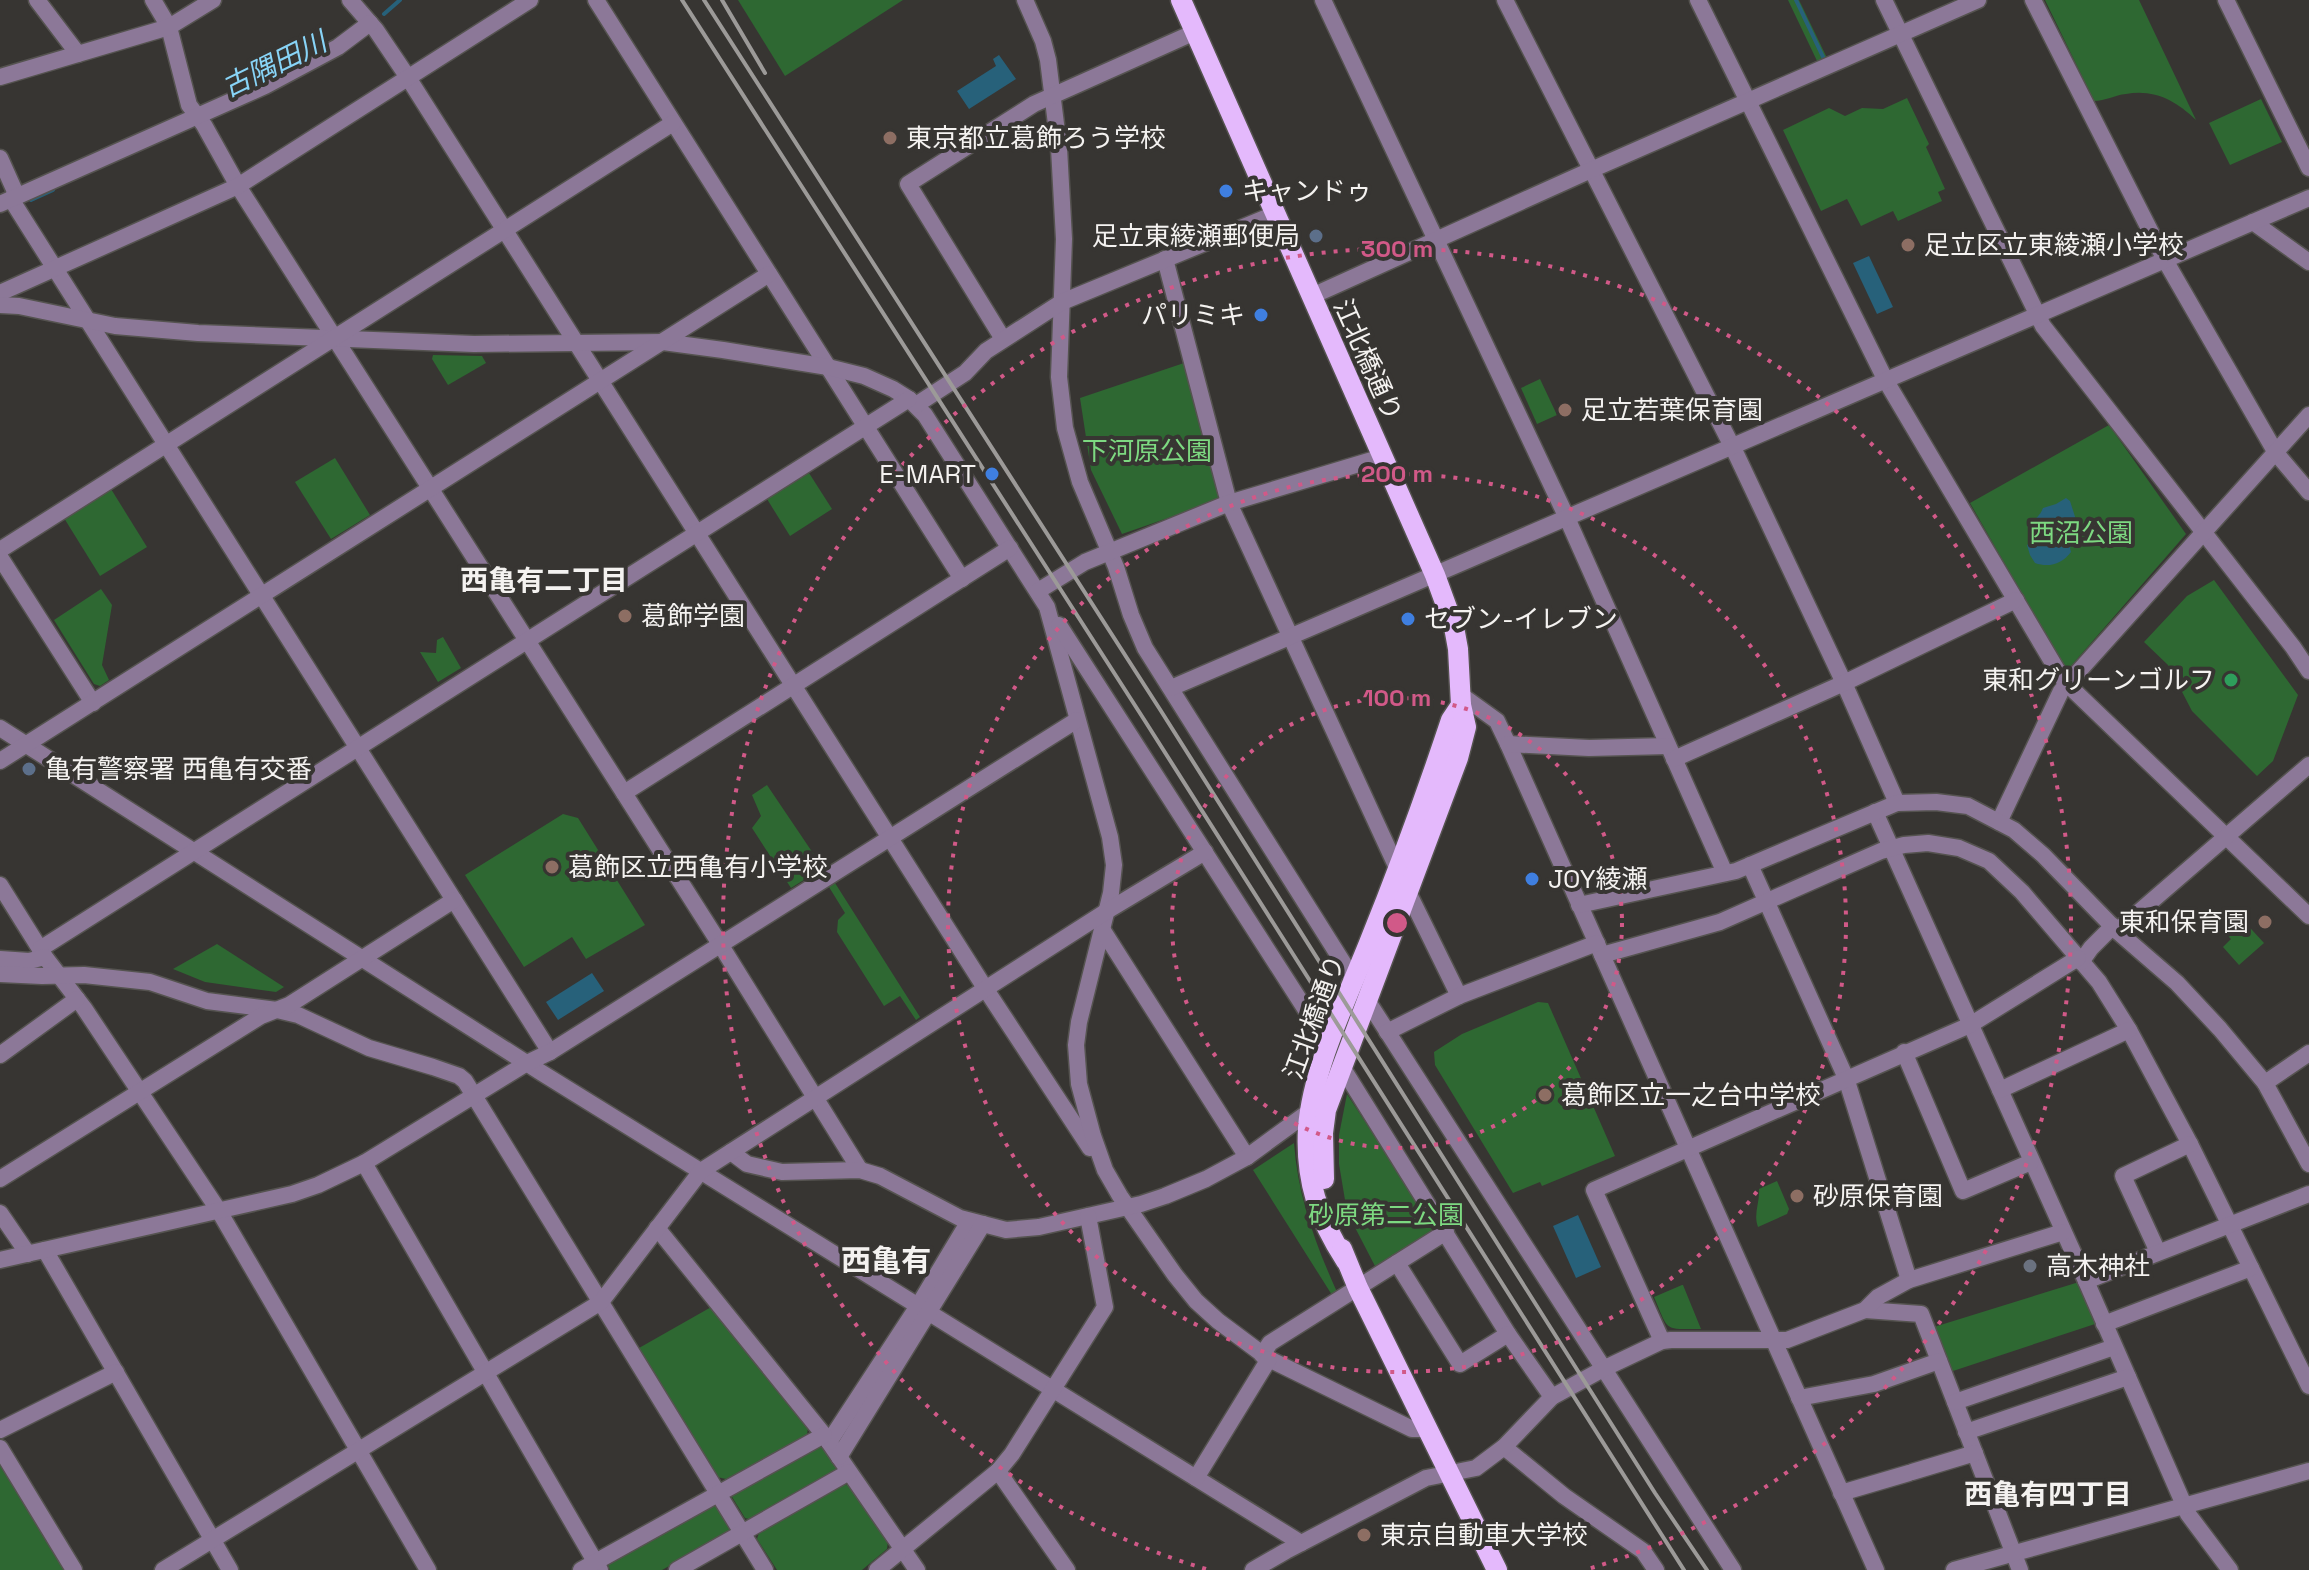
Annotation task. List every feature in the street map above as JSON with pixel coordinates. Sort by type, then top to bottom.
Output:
[{"type":"main road","name":"江北橋通り","points":[[1181,0],[1435,575],[1454,627],[1458,649],[1466,727],[1326,1110],[1322,1165],[1328,1203],[1346,1261]]},
{"type":"main road","name":"江北橋通り","points":[[1461,700],[1329,1046],[1312,1097],[1308,1153],[1322,1220],[1346,1261],[1497,1570]]},
{"type":"street","points":[[37,0],[78,54]]},
{"type":"street","points":[[153,0],[169,27],[189,105],[860,1170]]},
{"type":"street","points":[[0,77],[169,27],[213,0]]},
{"type":"street","points":[[350,0],[407,76],[985,988],[1175,1275],[1196,1301],[1218,1321],[1266,1357],[1412,1429],[1428,1429]]},
{"type":"street","points":[[0,293],[238,186],[530,0]]},
{"type":"street","points":[[596,0],[962,579]]},
{"type":"street","points":[[1025,0],[1048,60],[1063,201],[1059,377],[1065,428],[1080,482],[1111,552],[1145,648],[1354,980]]},
{"type":"street","points":[[1323,0],[1567,518],[1725,873]]},
{"type":"street","points":[[1505,0],[1732,447],[1897,803]]},
{"type":"street","points":[[1698,0],[1886,381],[2067,684],[2309,916]]},
{"type":"street","points":[[1884,0],[2043,326],[2204,533],[2304,652],[2309,671]]},
{"type":"street","points":[[1312,296],[1978,0]]},
{"type":"street","points":[[2033,0],[2165,260],[2276,453],[2309,492]]},
{"type":"street","points":[[2226,0],[2309,168]]},
{"type":"street","points":[[9,200],[277,80],[338,47],[370,23]]},
{"type":"street","points":[[1003,339],[908,184],[1034,104],[1195,32]]},
{"type":"street","points":[[0,550],[673,123]]},
{"type":"street","points":[[0,158],[9,200],[88,319],[550,1052]]},
{"type":"street","points":[[1171,688],[2309,198]]},
{"type":"street","points":[[0,959],[29,961],[43,953],[193,851],[865,427],[965,373],[986,351],[1062,302],[1275,214]]},
{"type":"street","points":[[2253,222],[2309,262]]},
{"type":"street","points":[[1165,259],[1229,503],[1398,870]]},
{"type":"street","points":[[0,761],[769,274]]},
{"type":"street","points":[[0,305],[19,306],[115,326],[198,333],[474,344],[663,342],[828,367],[864,376],[893,389],[913,402],[1010,548],[1329,1046]]},
{"type":"street","points":[[1999,822],[2061,691],[2309,415]]},
{"type":"street","points":[[1038,591],[1085,562],[1229,503],[1382,457]]},
{"type":"street","points":[[624,793],[1010,548]]},
{"type":"street","points":[[0,557],[93,703]]},
{"type":"street","points":[[1508,744],[1671,753],[1844,683],[2016,600]]},
{"type":"street","points":[[1047,607],[1113,852],[1113,877],[1107,911],[1079,1022],[1076,1065],[1085,1110],[1105,1170]]},
{"type":"street","points":[[1461,700],[1497,721],[1508,744],[1876,1570]]},
{"type":"street","points":[[0,1260],[292,1194],[364,1163],[474,1094],[550,1052],[1077,720]]},
{"type":"street","points":[[0,728],[361,959],[1196,1478],[1293,1547]]},
{"type":"street","points":[[1662,1341],[1594,1190],[1970,1025],[2079,960],[2309,765]]},
{"type":"street","points":[[1579,905],[1750,865],[1897,803],[1968,806],[2014,830],[2177,983],[2265,1083],[2309,1164]]},
{"type":"street","points":[[1875,812],[2184,1505],[2230,1570]]},
{"type":"street","points":[[1387,1032],[1459,996],[1599,949],[1720,922],[1892,848],[1915,843],[1968,851],[1989,861],[2022,892],[2099,982],[2129,1030],[2190,1144],[2309,1386]]},
{"type":"street","points":[[163,1570],[601,1302],[701,1171],[985,988],[1205,852]]},
{"type":"street","points":[[1750,865],[1846,1078],[1909,1280]]},
{"type":"street","points":[[0,885],[219,1211],[428,1570]]},
{"type":"street","points":[[1408,892],[1459,996]]},
{"type":"street","points":[[0,1179],[261,1016],[289,1005],[454,900]]},
{"type":"street","points":[[1102,929],[1247,1157]]},
{"type":"street","points":[[0,974],[84,975],[150,982],[207,1001],[277,1010],[298,1015],[369,1048],[459,1076],[469,1085],[765,1570]]},
{"type":"street","points":[[0,1055],[77,999]]},
{"type":"street","points":[[1367,1000],[1733,1570]]},
{"type":"street","points":[[2000,1090],[2129,1030]]},
{"type":"street","points":[[1904,1052],[1963,1191],[2031,1162]]},
{"type":"street","points":[[2265,1083],[2309,1053]]},
{"type":"street","points":[[1342,1067],[1508,1334],[1552,1397]]},
{"type":"street","points":[[731,1152],[747,1164],[782,1172],[860,1170],[880,1176],[960,1218],[1006,1230],[1039,1227],[1165,1196],[1247,1157],[1310,1111]]},
{"type":"street","points":[[2158,1252],[2123,1176],[2190,1144]]},
{"type":"street","points":[[364,1163],[486,1374],[592,1567],[718,1493],[827,1438],[923,1309]]},
{"type":"street","points":[[2086,1281],[2309,1194]]},
{"type":"street","points":[[0,1213],[28,1254]]},
{"type":"street","points":[[877,1570],[998,1471],[1012,1454],[1105,1307],[1088,1216]]},
{"type":"street","points":[[839,1457],[976,1222]]},
{"type":"street","points":[[657,1228],[827,1438],[917,1570]]},
{"type":"street","points":[[1196,1478],[1266,1357],[1270,1343],[1446,1232]]},
{"type":"street","points":[[1253,1570],[1426,1478],[1476,1468],[1504,1447],[1552,1397],[1662,1341],[1787,1340],[1865,1310],[1878,1297],[1909,1280],[2063,1232]]},
{"type":"street","points":[[45,1250],[230,1570]]},
{"type":"street","points":[[1397,1263],[1460,1364],[1508,1334]]},
{"type":"street","points":[[2104,1324],[2251,1268]]},
{"type":"street","points":[[1865,1310],[1921,1314],[2020,1570]]},
{"type":"street","points":[[1955,1402],[2114,1347]]},
{"type":"street","points":[[1799,1398],[1874,1384],[1939,1361]]},
{"type":"street","points":[[0,1430],[116,1372]]},
{"type":"street","points":[[1966,1432],[2128,1377]]},
{"type":"street","points":[[1504,1447],[1564,1496],[1643,1551],[1656,1570]]},
{"type":"street","points":[[0,1448],[74,1570]]},
{"type":"street","points":[[1841,1493],[1975,1453]]},
{"type":"street","points":[[998,1471],[1067,1570]]},
{"type":"street","points":[[1954,1570],[2309,1471]]},
{"type":"street","points":[[677,1570],[849,1472]]},
{"type":"street","points":[[1282,1570],[1293,1547]]},
{"type":"green space","points":[[738,0],[903,0],[785,76]]},
{"type":"green space","points":[[1788,0],[1799,0],[1827,58],[1818,63]]},
{"type":"green space","points":[[2045,0],[2139,0],[2196,120],[2173,102],[2146,93],[2094,101]]},
{"type":"green space","points":[[1907,98],[1929,144],[1926,147],[1945,189],[1938,192],[1942,201],[1898,221],[1893,211],[1861,226],[1847,199],[1821,211],[1783,130],[1829,108],[1845,116],[1862,108],[1883,109]]},
{"type":"green space","points":[[2261,99],[2282,142],[2230,165],[2209,123]]},
{"type":"green space","points":[[433,355],[482,356],[486,363],[448,385],[432,359]]},
{"type":"green space","name":"下河原公園","points":[[1184,363],[1220,500],[1122,534],[1091,470],[1080,398]]},
{"type":"green space","points":[[1540,379],[1557,415],[1537,424],[1521,388]]},
{"type":"green space","name":"西沼公園","points":[[2109,425],[2186,534],[2071,666],[2063,666],[1970,503]]},
{"type":"green space","points":[[335,458],[370,515],[331,539],[295,482]]},
{"type":"green space","points":[[809,473],[832,509],[790,536],[767,499]]},
{"type":"green space","points":[[111,489],[147,547],[100,576],[64,518]]},
{"type":"green space","name":"東和グリーンゴルフ","points":[[2214,580],[2298,695],[2273,761],[2257,776],[2192,711],[2168,665],[2144,642],[2187,596]]},
{"type":"green space","points":[[101,589],[112,605],[102,665],[109,680],[100,686],[94,684],[54,620]]},
{"type":"green space","points":[[443,637],[461,668],[438,682],[420,652],[436,653],[437,640]]},
{"type":"green space","points":[[767,785],[823,868],[791,888],[752,828],[761,816],[752,795]]},
{"type":"green space","points":[[563,814],[578,818],[645,925],[586,959],[572,937],[524,967],[465,875]]},
{"type":"green space","points":[[835,883],[920,1017],[916,1020],[900,996],[884,1006],[837,932],[838,920],[845,913],[829,887]]},
{"type":"green space","points":[[2241,918],[2264,943],[2239,965],[2223,947],[2231,939],[2225,933]]},
{"type":"green space","points":[[217,944],[284,987],[276,992],[205,982],[173,969]]},
{"type":"green space","points":[[1538,1002],[1548,1003],[1615,1156],[1542,1186],[1540,1182],[1513,1193],[1435,1065],[1434,1052],[1462,1034]]},
{"type":"green space","name":"砂原第二公園","points":[[1347,1094],[1436,1230],[1376,1268],[1347,1212],[1339,1164],[1339,1135]]},
{"type":"green space","name":"砂原第二公園","points":[[1294,1143],[1299,1182],[1309,1219],[1337,1292],[1332,1295],[1253,1170]]},
{"type":"green space","points":[[1777,1181],[1789,1209],[1787,1214],[1758,1227],[1759,1189]]},
{"type":"green space","points":[[2079,1282],[2095,1324],[1950,1372],[1934,1327]]},
{"type":"green space","points":[[1683,1285],[1701,1329],[1673,1328],[1662,1317],[1654,1297]]},
{"type":"green space","points":[[713,1306],[808,1427],[807,1435],[726,1479],[717,1477],[639,1348]]},
{"type":"green space","points":[[816,1445],[823,1445],[838,1466],[834,1474],[753,1520],[745,1518],[732,1497],[735,1489]]},
{"type":"green space","points":[[0,1460],[67,1570],[0,1570]]},
{"type":"green space","points":[[842,1484],[850,1485],[888,1541],[887,1549],[862,1570],[777,1570],[757,1539],[760,1530]]},
{"type":"green space","points":[[709,1503],[719,1504],[731,1526],[728,1533],[662,1570],[610,1570],[611,1557]]},
{"type":"water","points":[[999,55],[1016,79],[969,109],[957,91],[996,66],[993,59]]},
{"type":"water","points":[[1869,256],[1893,307],[1877,314],[1853,263]]},
{"type":"water","points":[[2066,498],[2070,501],[2078,526],[2071,552],[2055,564],[2035,563],[2027,545],[2032,542],[2029,524],[2043,508]]},
{"type":"water","points":[[592,973],[604,991],[558,1020],[546,1002]]},
{"type":"water","points":[[1578,1215],[1601,1267],[1576,1278],[1553,1226]]},
{"type":"waterway","name":"古隅田川","points":[[384,14],[400,0]]},
{"type":"waterway","points":[[1796,0],[1824,59]]},
{"type":"waterway","name":"古隅田川","points":[[31,200],[53,190]]},
{"type":"railway","points":[[682,0],[1684,1570]]},
{"type":"railway","points":[[704,0],[1707,1570]]},
{"type":"railway","points":[[722,0],[765,73]]},
{"type":"place","name":"東京都立葛飾ろう学校","points":[[890,138]]},
{"type":"place","name":"キャンドゥ","points":[[1226,191]]},
{"type":"place","name":"足立東綾瀬郵便局","points":[[1316,236]]},
{"type":"place","name":"足立区立東綾瀬小学校","points":[[1908,245]]},
{"type":"place","name":"パリミキ","points":[[1261,315]]},
{"type":"place","name":"足立若葉保育園","points":[[1565,410]]},
{"type":"place","name":"E-MART","points":[[992,474]]},
{"type":"place","name":"葛飾学園","points":[[625,616]]},
{"type":"place","name":"セブン-イレブン","points":[[1408,619]]},
{"type":"place","name":"東和グリーンゴルフ","points":[[2231,680]]},
{"type":"place","name":"亀有警察署 西亀有交番","points":[[29,769]]},
{"type":"place","name":"葛飾区立西亀有小学校","points":[[552,867]]},
{"type":"place","name":"JOY綾瀬","points":[[1532,879]]},
{"type":"place","name":"東和保育園","points":[[2265,922]]},
{"type":"place","name":"葛飾区立一之台中学校","points":[[1545,1095]]},
{"type":"place","name":"砂原保育園","points":[[1797,1196]]},
{"type":"place","name":"高木神社","points":[[2030,1266]]},
{"type":"place","name":"東京自動車大学校","points":[[1364,1535]]},
{"type":"district","name":"西亀有二丁目","points":[[544,580]]},
{"type":"district","name":"西亀有","points":[[886,1260]]},
{"type":"district","name":"西亀有四丁目","points":[[2048,1494]]}]
